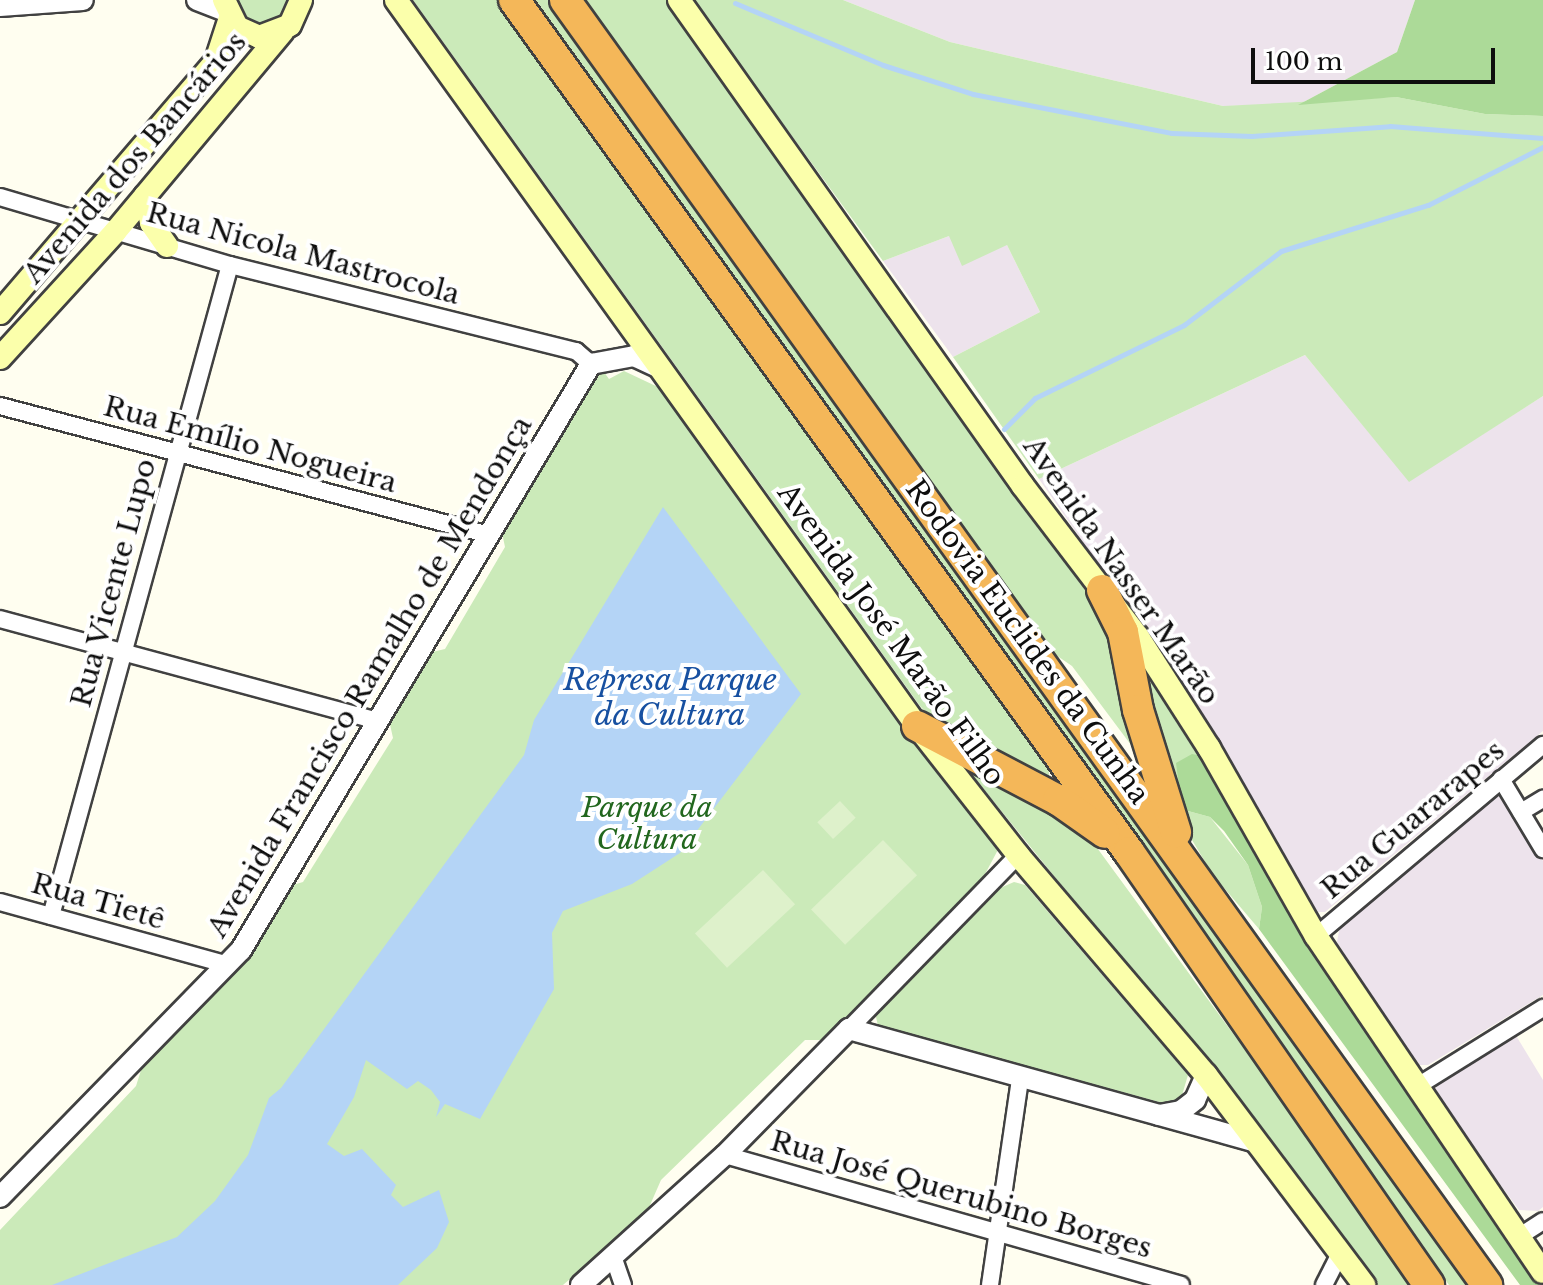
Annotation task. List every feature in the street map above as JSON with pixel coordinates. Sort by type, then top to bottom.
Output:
[{"type":"highway","name":"Rodovia Euclides da Cunha","points":[[514,0],[1129,852],[1429,1285]]},
{"type":"highway","name":"Rodovia Euclides da Cunha","points":[[565,0],[1487,1285]]},
{"type":"highway","points":[[1102,590],[1123,632],[1158,784],[1189,868]]},
{"type":"highway","points":[[917,726],[1058,800],[1129,852]]},
{"type":"main road","name":"Avenida José Marão Filho","points":[[396,0],[917,726],[1018,855],[1206,1075],[1364,1285]]},
{"type":"main road","name":"Avenida Nasser Marão","points":[[679,0],[1102,590],[1209,748],[1316,936],[1543,1272]]},
{"type":"main road","name":"Avenida dos Bancários","points":[[0,358],[115,232],[304,2]]},
{"type":"main road","points":[[227,10],[259,37],[282,32]]},
{"type":"main road","name":"Avenida dos Bancários","points":[[0,313],[216,61],[227,10]]},
{"type":"main road","points":[[145,196],[151,223],[167,246]]},
{"type":"street","points":[[0,6],[83,0]]},
{"type":"street","points":[[197,0],[227,10]]},
{"type":"street","name":"Rua Nicola Mastrocola","points":[[0,197],[230,265],[576,351],[591,364]]},
{"type":"street","name":"Rua Vicente Lupo","points":[[51,916],[230,265]]},
{"type":"street","points":[[591,364],[634,356],[658,367]]},
{"type":"street","name":"Avenida Francisco Ramalho de Mendonça","points":[[4,1188],[228,965],[591,364]]},
{"type":"street","name":"Rua Emílio Nogueira","points":[[0,406],[486,534]]},
{"type":"street","points":[[0,619],[378,721]]},
{"type":"street","name":"Rua Guararapes","points":[[1316,936],[1543,745]]},
{"type":"street","points":[[1501,779],[1543,849]]},
{"type":"street","points":[[1521,812],[1543,799]]},
{"type":"street","points":[[581,1285],[614,1259],[725,1155],[1018,855]]},
{"type":"street","name":"Rua Tietê","points":[[0,902],[228,965]]},
{"type":"street","points":[[1416,1087],[1543,1008]]},
{"type":"street","points":[[849,1029],[1020,1080],[1257,1142]]},
{"type":"street","points":[[1152,1116],[1189,1105],[1206,1075]]},
{"type":"street","points":[[990,1285],[995,1233],[1020,1080]]},
{"type":"street","name":"Rua José Querubino Borges","points":[[725,1155],[1181,1285]]},
{"type":"street","points":[[1520,1236],[1543,1221]]},
{"type":"street","points":[[1324,1285],[1341,1252]]},
{"type":"street","points":[[614,1259],[623,1285]]},
{"type":"shaded area","points":[[843,0],[1415,0],[1397,52],[1298,105],[1223,106],[950,42]]},
{"type":"shaded area","points":[[949,236],[1007,245],[1040,312],[953,357],[883,261]]},
{"type":"shaded area","points":[[1305,355],[1409,481],[1543,396],[1543,731],[1325,912],[1311,912],[1176,676],[1039,479]]},
{"type":"shaded area","points":[[1493,795],[1504,796],[1543,861],[1543,995],[1428,1065],[1416,1065],[1337,942],[1340,926]]},
{"type":"shaded area","points":[[1515,1034],[1543,1080],[1543,1207],[1538,1211],[1519,1210],[1433,1094],[1438,1083]]},
{"type":"green space","points":[[230,0],[296,0],[289,19],[249,29]]},
{"type":"green space","points":[[413,0],[502,0],[989,673],[1049,768],[1049,780],[942,729],[920,706]]},
{"type":"green space","points":[[525,0],[555,0],[1475,1285],[1449,1285]]},
{"type":"green space","points":[[584,0],[670,0],[1112,617],[1137,753],[1072,666],[1053,653]]},
{"type":"green space","points":[[693,0],[843,0],[950,42],[1223,106],[1396,97],[1485,114],[1543,116],[1543,396],[1409,482],[1305,355],[1039,479],[953,357],[1040,312],[1007,245],[962,266],[949,236],[883,261]]},
{"type":"green space","points":[[1415,0],[1543,0],[1543,116],[1485,114],[1396,97],[1298,105],[1397,52]]},
{"type":"green space","name":"Parque da Cultura","points":[[601,368],[609,379],[624,371],[660,388],[1000,846],[976,891],[825,1040],[805,1040],[661,1180],[647,1212],[563,1285],[0,1285],[0,1230],[136,1086],[143,1064],[286,887],[303,882],[393,738],[389,720],[428,653],[445,649],[505,547],[501,528]]},
{"type":"green space","points":[[1151,682],[1160,686],[1202,756],[1188,811],[1210,817],[1248,865],[1262,907],[1259,929],[1213,875],[1183,825],[1145,690]]},
{"type":"green space","points":[[952,750],[1073,815],[1417,1285],[1372,1285],[1139,981]]},
{"type":"green space","points":[[1192,754],[1202,756],[1316,954],[1540,1285],[1520,1285],[1259,929],[1262,907],[1248,865],[1224,831],[1210,817],[1188,811],[1180,794],[1176,763]]},
{"type":"green space","points":[[840,801],[856,818],[833,839],[817,822]]},
{"type":"green space","points":[[883,840],[917,875],[845,945],[811,909]]},
{"type":"green space","points":[[763,870],[795,904],[727,968],[695,933]]},
{"type":"green space","points":[[1014,882],[1025,885],[1188,1075],[1180,1102],[1170,1105],[878,1026],[874,1008],[991,892]]},
{"type":"water","name":"Represa Parque da Cultura","points":[[663,507],[801,694],[680,853],[632,884],[563,911],[552,933],[554,989],[480,1119],[445,1104],[436,1117],[440,1102],[431,1090],[418,1081],[407,1089],[366,1060],[354,1097],[327,1144],[344,1156],[362,1149],[396,1185],[391,1195],[403,1207],[439,1190],[449,1222],[437,1248],[398,1285],[52,1285],[177,1237],[215,1201],[248,1155],[269,1098],[281,1088],[524,755],[534,720]]},
{"type":"waterway","points":[[735,3],[883,65],[973,94],[1172,133],[1252,136],[1390,126],[1543,138]]},
{"type":"waterway","points":[[1004,429],[1035,398],[1184,325],[1281,251],[1428,205],[1543,147]]}]
